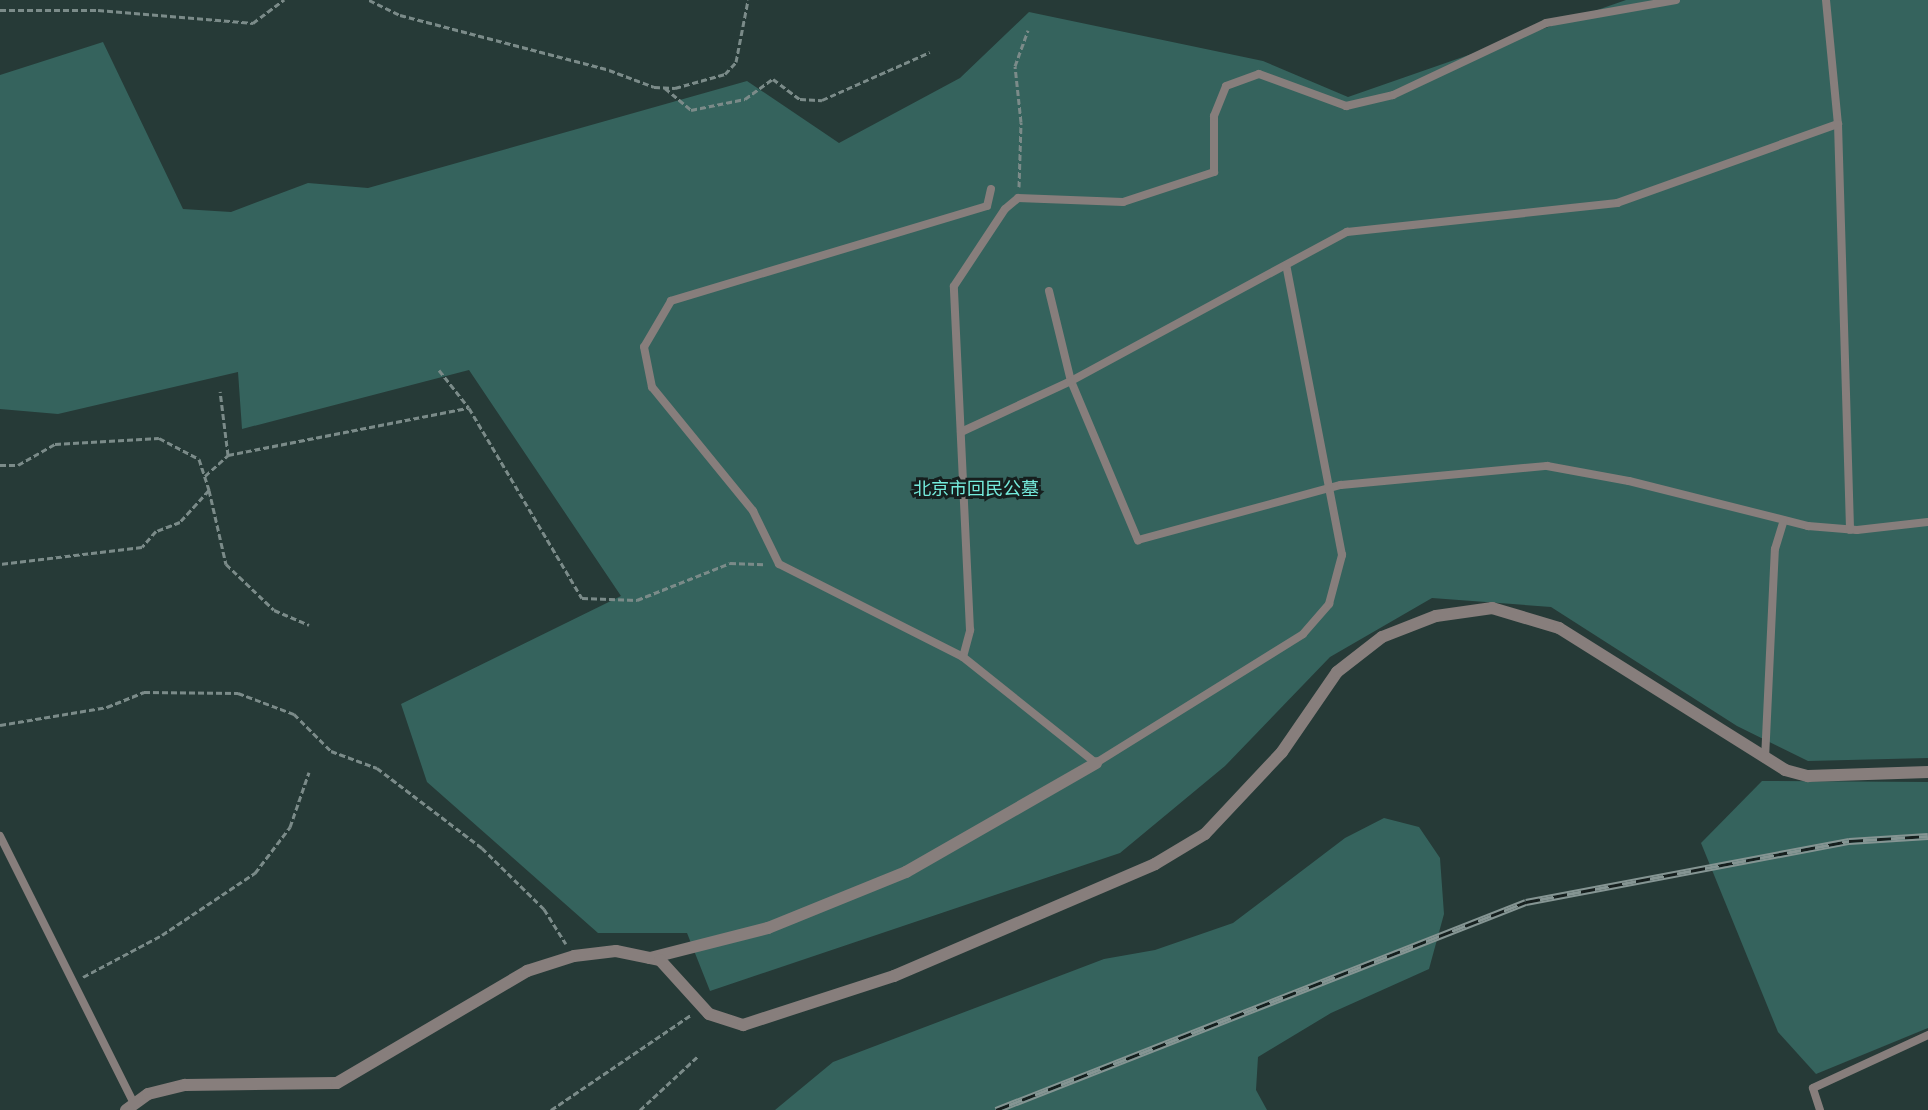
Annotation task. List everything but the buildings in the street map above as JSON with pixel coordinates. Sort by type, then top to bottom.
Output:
[{"type":"street","points":[[130,1107],[148,1094],[185,1084],[337,1083],[527,971],[574,956],[616,951],[660,960],[702,1007],[743,1025],[894,976],[1155,864],[1205,834],[1238,804],[1337,672],[1382,637],[1436,616],[1492,609],[1559,628],[1765,759],[1808,776],[1928,772]]},
{"type":"street","points":[[650,958],[768,928],[906,872],[1096,763]]},
{"type":"lane","points":[[963,657],[970,630],[954,286],[963,266],[1018,198],[1123,202],[1214,172],[1214,116],[1227,86],[1259,74],[1346,106],[1394,95],[1546,23],[1676,0]]},
{"type":"lane","points":[[1826,0],[1838,124],[1850,530]]},
{"type":"lane","points":[[961,432],[1071,381],[1347,232],[1617,203],[1838,124]]},
{"type":"lane","points":[[991,189],[987,206],[671,301],[644,347],[652,387],[753,511],[779,564],[963,657],[1096,763],[1310,627],[1329,604],[1342,555],[1333,487],[1286,265]]},
{"type":"lane","points":[[1049,291],[1071,381],[1138,540],[1333,487],[1547,466],[1629,481],[1784,520],[1850,530],[1928,522]]},
{"type":"lane","points":[[1765,759],[1775,549],[1784,520]]},
{"type":"lane","points":[[0,836],[73,983],[130,1107]]},
{"type":"lane","points":[[1820,1110],[1814,1088],[1928,1035]]},
{"type":"path","points":[[0,10],[98,10],[253,23],[284,0]]},
{"type":"path","points":[[369,0],[400,15],[663,87],[691,110],[745,99],[773,79],[800,99],[822,100],[930,52]]},
{"type":"path","points":[[663,87],[725,74],[736,62],[748,0]]},
{"type":"path","points":[[1018,198],[1021,122],[1015,66],[1028,30]]},
{"type":"path","points":[[439,370],[469,408],[582,598],[637,600],[730,563],[779,564]]},
{"type":"path","points":[[220,391],[228,455]]},
{"type":"path","points":[[205,476],[228,455],[469,408]]},
{"type":"path","points":[[0,465],[18,465],[55,444],[159,438],[199,459],[209,490],[226,564],[274,610],[309,626]]},
{"type":"path","points":[[0,564],[142,548],[156,531],[180,522],[209,490]]},
{"type":"path","points":[[0,725],[97,709],[144,692],[238,693],[294,714],[331,751],[377,768],[482,848],[544,909],[574,956]]},
{"type":"path","points":[[73,983],[162,935],[255,873],[290,827],[309,772]]},
{"type":"path","points":[[551,1110],[702,1007]]},
{"type":"path","points":[[640,1110],[697,1057]]},
{"type":"green space","name":"北京市回民公墓","points":[[1626,0],[1928,0],[1928,758],[1808,761],[1737,726],[1551,607],[1432,598],[1330,657],[1225,766],[1120,853],[710,991],[687,933],[598,933],[427,782],[401,704],[621,596],[469,370],[242,429],[238,372],[58,414],[0,409],[0,75],[103,42],[183,209],[231,212],[308,183],[368,188],[747,81],[839,143],[960,78],[1029,12],[1263,61],[1348,97]]},
{"type":"green space","points":[[1762,781],[1928,782],[1928,1028],[1816,1074],[1778,1032],[1701,843]]},
{"type":"green space","points":[[1384,818],[1419,827],[1440,858],[1444,914],[1429,969],[1331,1013],[1258,1057],[1256,1090],[1267,1110],[775,1110],[833,1062],[1104,959],[1155,950],[1233,923],[1345,838]]},
{"type":"railway","points":[[996,1110],[1526,902],[1849,841],[1928,836]]}]
